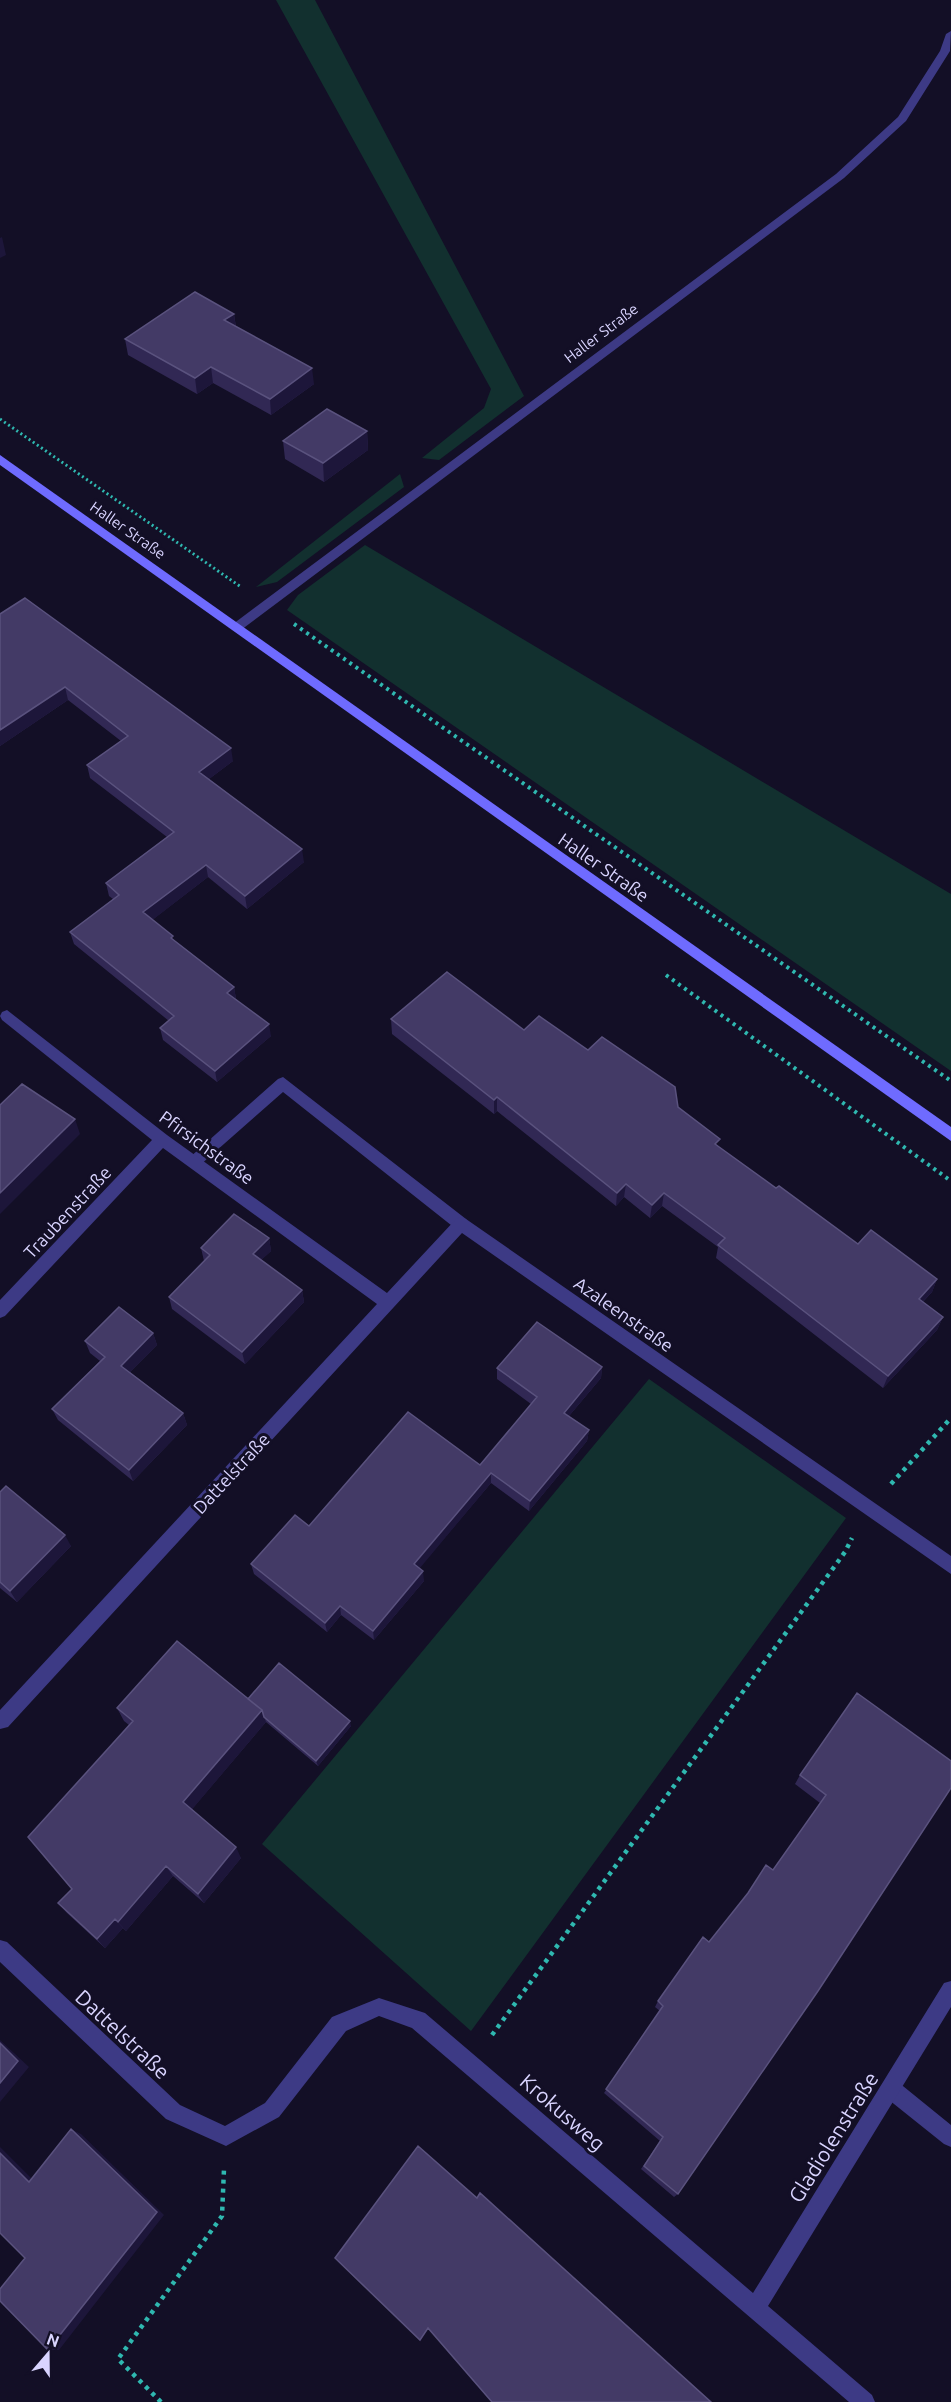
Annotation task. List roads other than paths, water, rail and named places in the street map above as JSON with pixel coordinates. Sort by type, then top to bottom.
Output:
[{"type":"main road","name":"Haller Straße","points":[[0,459],[951,1135]]},
{"type":"street","name":"Haller Straße","points":[[237,627],[840,176],[902,119],[945,51],[951,34]]},
{"type":"street","name":"Pfirsichstraße","points":[[7,1016],[162,1139],[388,1303]]},
{"type":"street","name":"Azaleenstraße","points":[[194,1162],[283,1083],[462,1224],[951,1566]]},
{"type":"street","name":"Traubenstraße","points":[[0,1311],[162,1139]]},
{"type":"street","name":"Dattelstraße","points":[[0,1719],[2,1721],[462,1224]]},
{"type":"street","name":"Dattelstraße","points":[[0,1949],[173,2112],[226,2136]]},
{"type":"street","name":"Gladiolenstraße","points":[[755,2308],[951,1990]]},
{"type":"street","name":"Krokusweg","points":[[226,2136],[272,2110],[339,2024],[379,2007],[418,2020],[865,2402]]},
{"type":"street","points":[[891,2089],[951,2137]]}]
